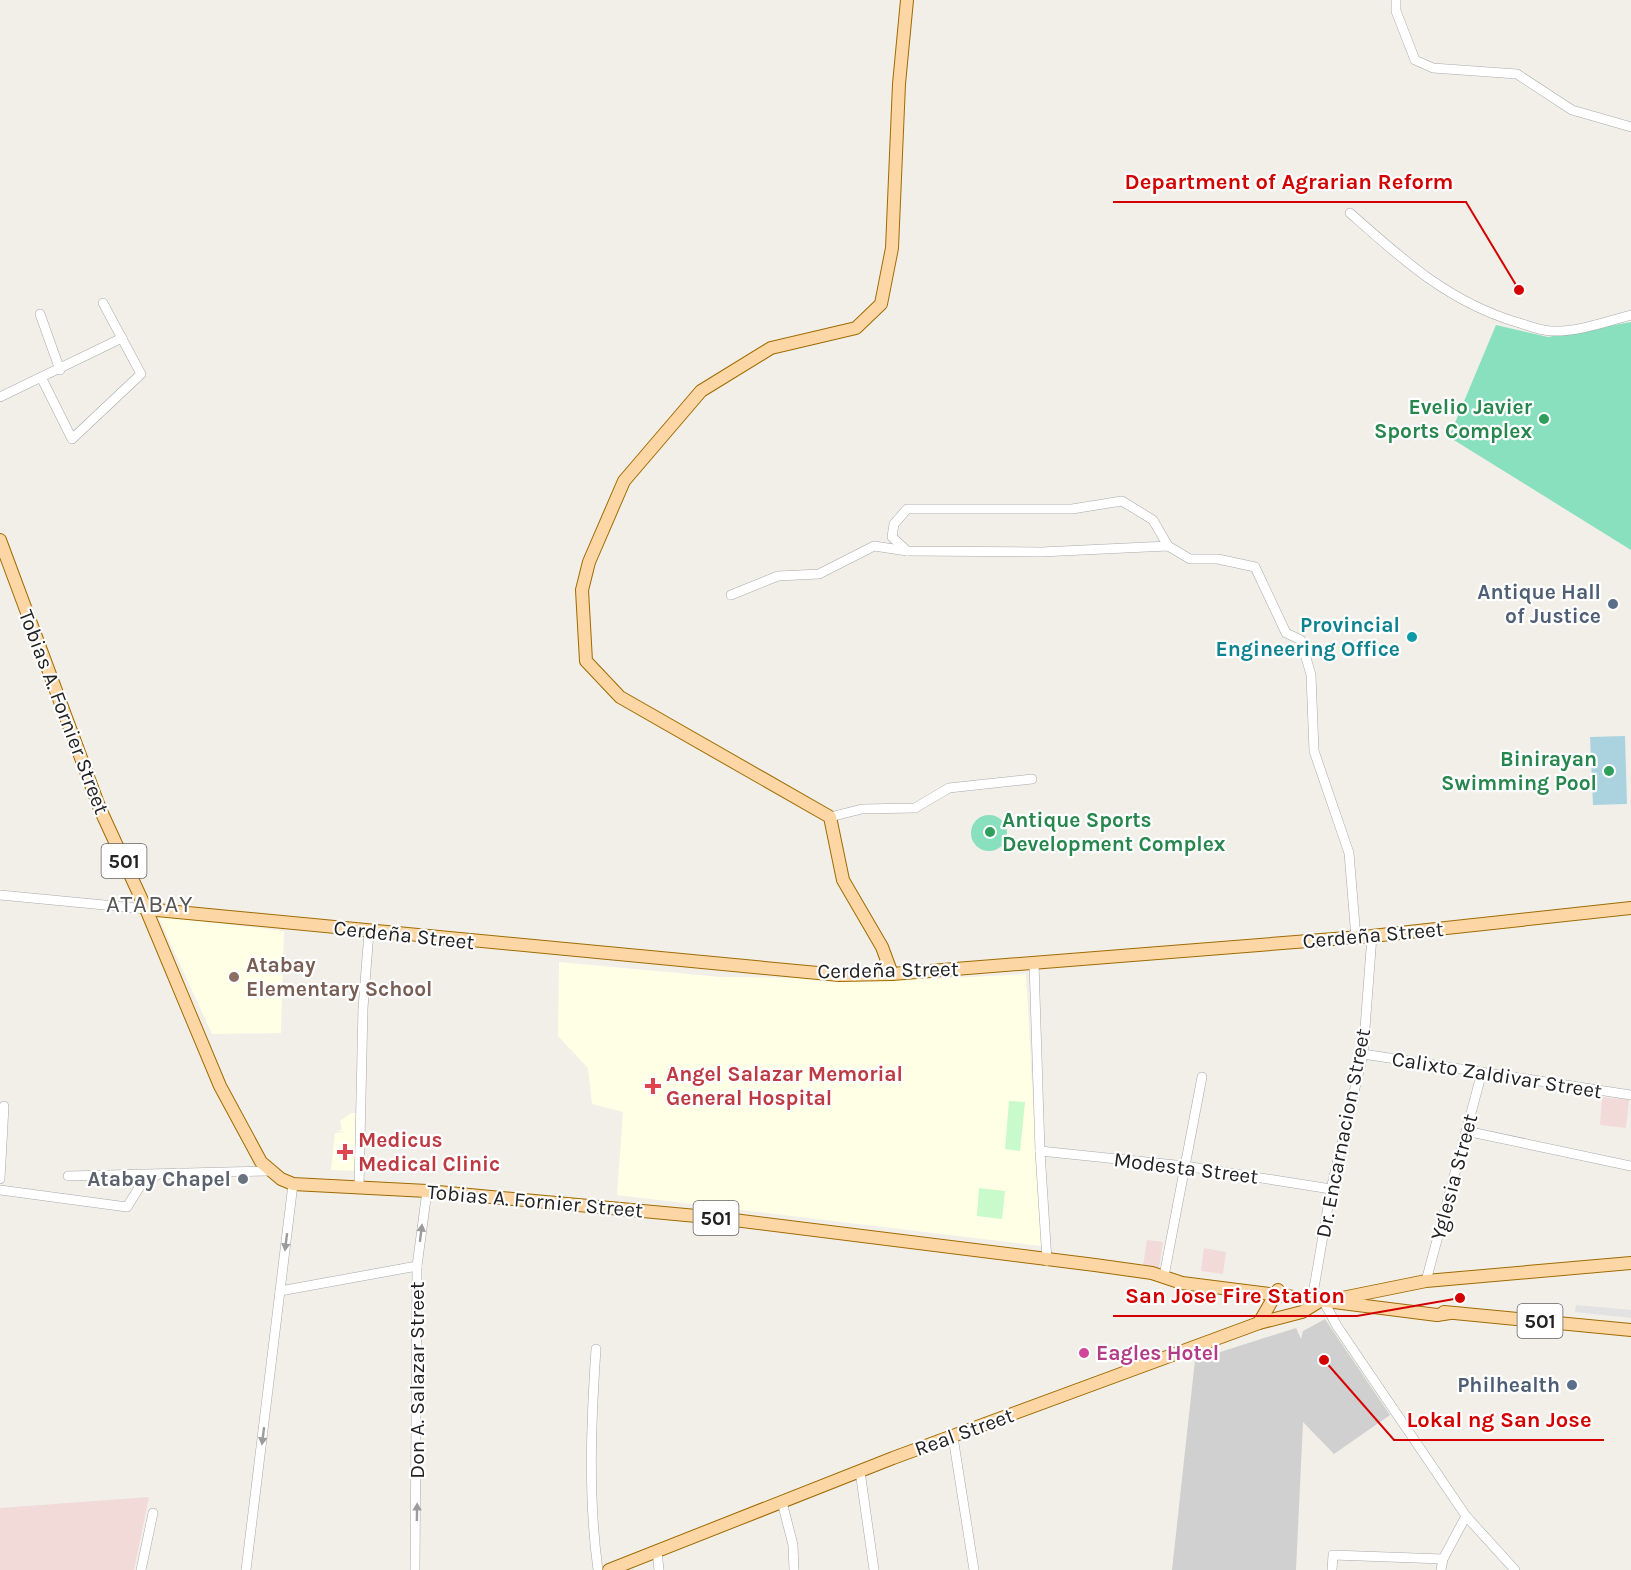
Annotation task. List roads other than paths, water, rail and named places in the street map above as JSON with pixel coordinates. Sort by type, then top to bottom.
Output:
[{"type":"main road","points":[[892,974],[882,946],[843,880],[830,817],[620,697],[586,661],[582,590],[590,562],[624,481],[701,391],[771,348],[856,328],[881,304],[892,248],[899,84],[907,0]]},
{"type":"main road","name":"Tobias A. Fornier Street","points":[[0,540],[100,809],[146,909],[220,1086],[253,1150],[269,1171],[293,1184],[428,1191],[718,1218],[1047,1261],[1095,1265],[1164,1276],[1179,1275],[1319,1299],[1437,1315],[1450,1313]]},
{"type":"main road","name":"Cerdeña Street","points":[[146,909],[840,975],[892,974],[1356,938],[1631,908]]},
{"type":"main road","points":[[1342,1298],[1426,1281],[1631,1263]]},
{"type":"main road","points":[[1259,1323],[1277,1292]]},
{"type":"main road","name":"Tobias A. Fornier Street","points":[[1319,1299],[1342,1298],[1450,1313],[1631,1330]]},
{"type":"main road","name":"Real Street","points":[[609,1570],[860,1471],[1259,1323],[1302,1312],[1319,1299]]},
{"type":"street","points":[[1396,0],[1396,11],[1415,60],[1433,68],[1516,74],[1572,110],[1631,127]]},
{"type":"street","points":[[1350,213],[1413,270],[1455,296],[1492,315],[1549,331],[1581,329],[1631,315]]},
{"type":"street","points":[[42,379],[72,439],[141,374],[103,303]]},
{"type":"street","points":[[40,314],[60,370]]},
{"type":"street","points":[[0,397],[42,379],[122,338]]},
{"type":"street","points":[[907,550],[892,537],[894,524],[907,509],[1072,509],[1122,501],[1153,520],[1168,546],[1190,559],[1218,559],[1255,567],[1286,633],[1301,640],[1311,675],[1314,751],[1349,853],[1356,938]]},
{"type":"street","points":[[730,595],[778,576],[819,574],[874,546],[907,550],[1041,552],[1168,546]]},
{"type":"street","points":[[830,817],[862,809],[915,808],[949,788],[1032,780]]},
{"type":"street","points":[[0,896],[146,909]]},
{"type":"street","points":[[359,1187],[363,1008],[369,932]]},
{"type":"street","name":"Dr. Encarnacion Street","points":[[1319,1299],[1331,1189],[1363,1054],[1372,936]]},
{"type":"street","points":[[1034,963],[1040,1151],[1047,1261]]},
{"type":"street","name":"Calixto Zaldivar Street","points":[[1363,1054],[1631,1095]]},
{"type":"street","name":"Yglesia Street","points":[[1426,1281],[1482,1072]]},
{"type":"street","points":[[1164,1276],[1202,1077]]},
{"type":"street","points":[[0,1179],[4,1106]]},
{"type":"street","points":[[1466,1131],[1631,1166]]},
{"type":"street","name":"Modesta Street","points":[[1040,1151],[1185,1166],[1331,1189]]},
{"type":"street","points":[[68,1176],[269,1171]]},
{"type":"street","points":[[0,1190],[127,1207],[142,1183],[159,1174]]},
{"type":"street","points":[[246,1570],[293,1184]]},
{"type":"street","name":"Don A. Salazar Street","points":[[416,1570],[417,1266],[428,1191]]},
{"type":"street","points":[[280,1291],[417,1266]]},
{"type":"street","points":[[1319,1299],[1466,1516],[1511,1568]]},
{"type":"street","points":[[596,1349],[592,1508],[598,1570]]},
{"type":"street","points":[[953,1437],[974,1570]]},
{"type":"street","points":[[860,1471],[874,1570]]},
{"type":"street","points":[[782,1502],[793,1545],[794,1570]]},
{"type":"street","points":[[141,1570],[153,1513]]},
{"type":"street","points":[[1441,1570],[1443,1559],[1466,1516]]},
{"type":"street","points":[[657,1551],[659,1570]]},
{"type":"street","points":[[1332,1570],[1333,1555],[1443,1559]]},
{"type":"water","name":"Binirayan Swimming Pool","points":[[1625,736],[1627,804],[1593,805],[1590,737]]},
{"type":"place","name":"Department of Agrarian Reform","points":[[1519,290]]},
{"type":"place","name":"Evelio Javier Sports Complex","points":[[1544,419]]},
{"type":"place","name":"Antique Hall of Justice","points":[[1613,604]]},
{"type":"place","name":"Provincial Engineering Office","points":[[1412,637]]},
{"type":"place","name":"Binirayan Swimming Pool","points":[[1609,771]]},
{"type":"place","name":"Antique Sports Development Complex","points":[[990,832]]},
{"type":"place","name":"Atabay Elementary School","points":[[234,977]]},
{"type":"place","name":"Angel Salazar Memorial General Hospital","points":[[653,1086]]},
{"type":"place","name":"Medicus Medical Clinic","points":[[345,1152]]},
{"type":"place","name":"Atabay Chapel","points":[[243,1179]]},
{"type":"place","name":"San Jose Fire Station","points":[[1460,1298]]},
{"type":"place","name":"Eagles Hotel","points":[[1084,1353]]},
{"type":"place","name":"Lokal ng San Jose","points":[[1324,1360]]},
{"type":"place","name":"Philhealth","points":[[1572,1385]]},
{"type":"district","name":"ATABAY","points":[[150,904]]}]
